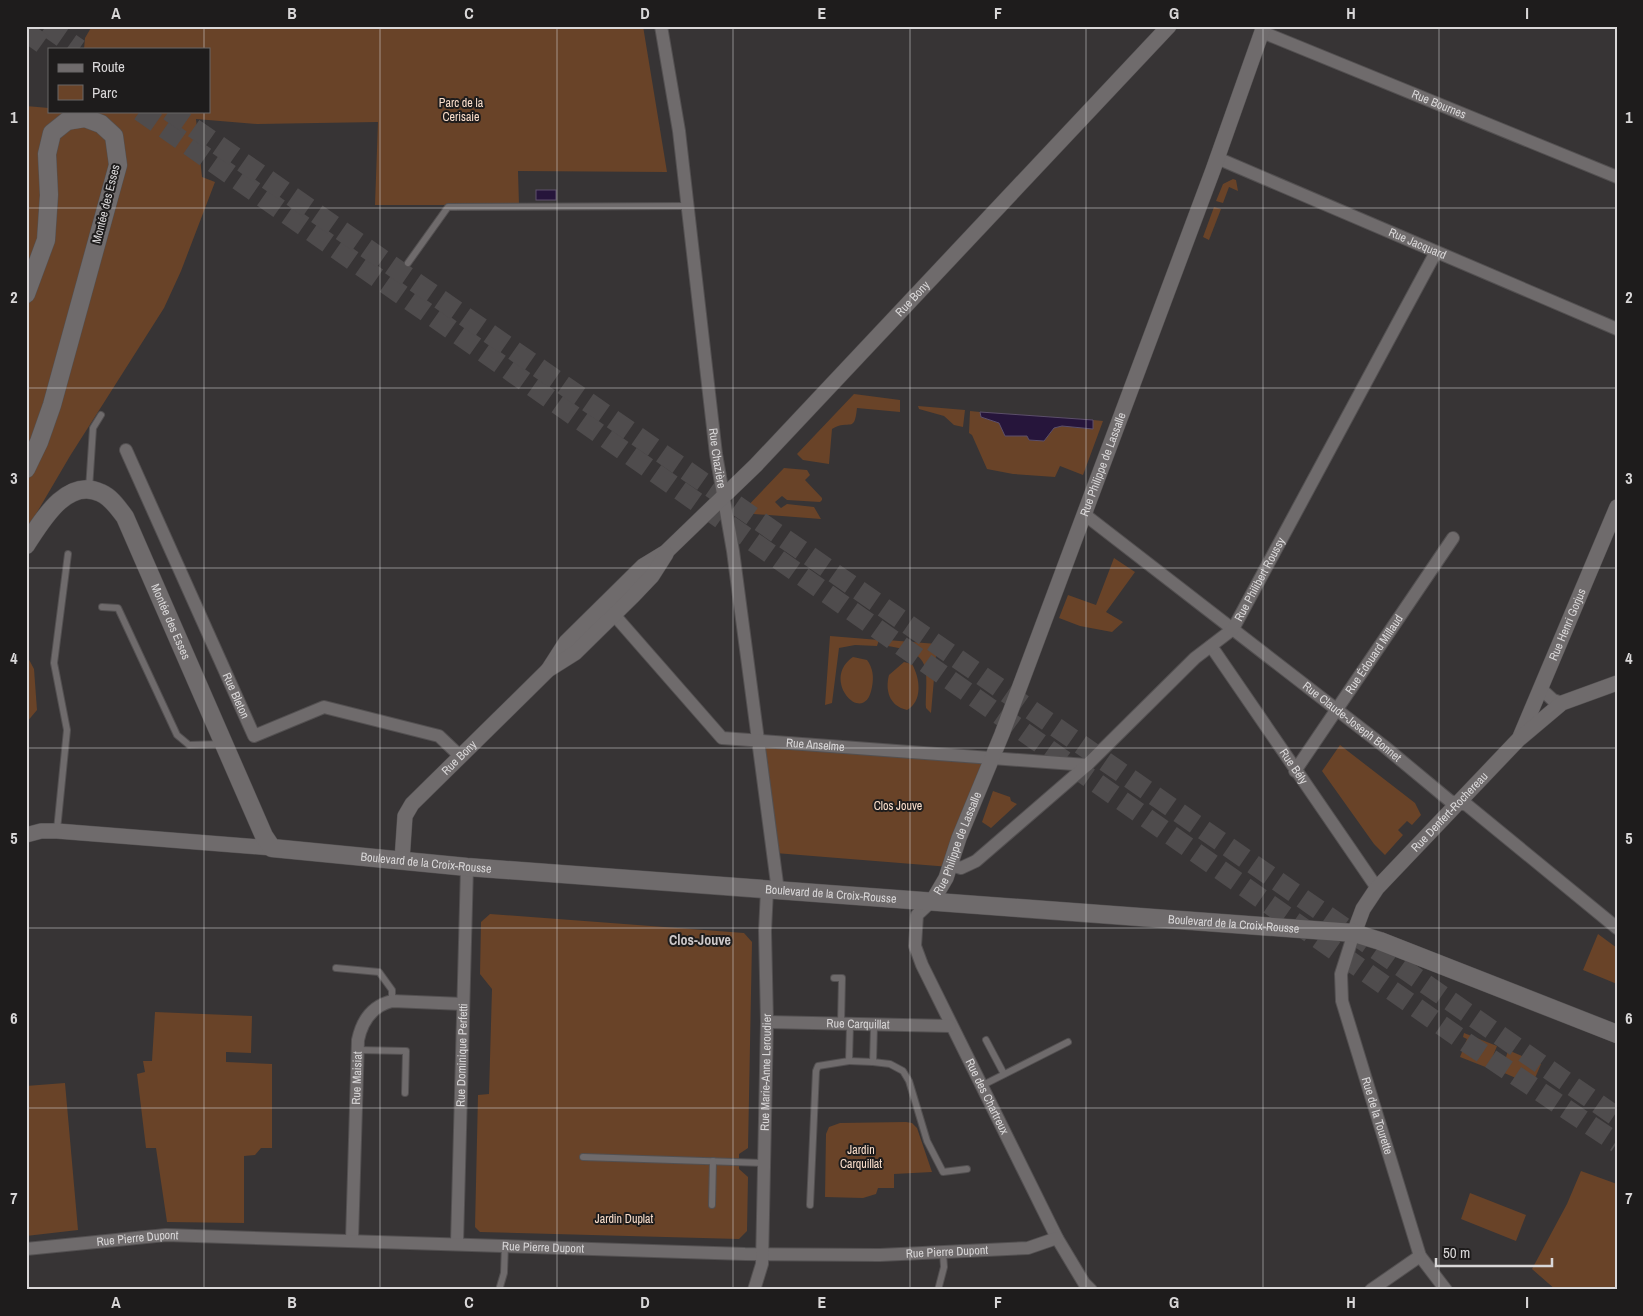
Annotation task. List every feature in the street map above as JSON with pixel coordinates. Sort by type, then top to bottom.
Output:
[{"type":"main road","name":"Montée des Esses","points":[[26,294],[46,240],[49,195],[47,154],[52,133],[67,121],[85,118],[101,124],[114,136],[118,165],[52,405],[39,442],[26,469]]},
{"type":"main road","name":"Montée des Esses","points":[[88,490],[100,492],[112,500],[125,517],[264,836],[272,848]]},
{"type":"main road","points":[[26,545],[42,520],[57,503],[73,492],[88,490]]},
{"type":"main road","name":"Boulevard de la Croix-Rousse","points":[[272,848],[467,867],[933,900],[1354,934],[1380,940],[1616,1033]]},
{"type":"street","name":"Rue Chazière","points":[[661,26],[674,99],[689,206],[715,448],[724,495],[758,739],[773,890]]},
{"type":"street","name":"Rue Bony","points":[[402,860],[407,810],[548,670],[575,653],[609,609],[652,576],[666,552],[724,495],[1156,42],[1169,26]]},
{"type":"street","name":"Rue Bony","points":[[1156,42],[1178,26]]},
{"type":"street","name":"Rue Philippe de Lassalle","points":[[933,900],[941,889],[993,756],[1217,158],[1263,29]]},
{"type":"street","name":"Rue Bournes","points":[[1263,29],[1617,177]]},
{"type":"street","name":"Rue Jacquard","points":[[1217,158],[1617,329]]},
{"type":"street","name":"Rue Philibert Roussy","points":[[950,865],[961,868],[976,861],[1087,765],[1196,658],[1233,630],[1436,252]]},
{"type":"street","name":"Rue Bleton","points":[[126,450],[254,736],[324,707],[438,736],[460,756]]},
{"type":"street","name":"Rue Henri Gorjus","points":[[1518,740],[1617,507]]},
{"type":"street","name":"Rue Claude-Joseph Bonnet","points":[[1084,514],[1337,710],[1450,801],[1472,809],[1617,928]]},
{"type":"street","name":"Rue Édouard Millaud","points":[[1295,771],[1453,538]]},
{"type":"street","name":"Rue Anselme","points":[[609,609],[722,738],[993,756],[1087,765]]},
{"type":"street","name":"Rue Bély","points":[[1211,646],[1377,888]]},
{"type":"street","name":"Rue Denfert-Rochereau","points":[[1354,934],[1363,909],[1377,888],[1518,740],[1562,703],[1617,683]]},
{"type":"street","points":[[1541,689],[1553,700],[1562,703]]},
{"type":"street","name":"Boulevard de la Croix-Rousse","points":[[26,835],[41,831],[272,848]]},
{"type":"street","name":"Rue Dominique Perfetti","points":[[457,1243],[467,867]]},
{"type":"street","name":"Rue Marie-Anne Leroudier","points":[[754,1290],[762,1264],[766,1022],[765,931],[773,890]]},
{"type":"street","name":"Rue des Chartreux","points":[[933,900],[917,915],[915,946],[950,1026],[1057,1238],[1084,1283],[1091,1290]]},
{"type":"street","name":"Rue de la Tourette","points":[[1354,934],[1341,974],[1342,1001],[1420,1256],[1446,1290]]},
{"type":"street","points":[[392,1001],[463,1004]]},
{"type":"street","name":"Rue Maisiat","points":[[352,1240],[360,1029],[366,1018],[383,1003],[392,1001]]},
{"type":"street","name":"Rue Carquillat","points":[[766,1022],[874,1026],[950,1026]]},
{"type":"street","name":"Rue Pierre Dupont","points":[[26,1249],[166,1235],[762,1254],[943,1253],[1028,1248],[1057,1238]]},
{"type":"street","points":[[1371,1290],[1420,1256]]},
{"type":"lane","points":[[408,263],[448,207],[670,208],[689,206]]},
{"type":"lane","points":[[88,490],[93,428],[101,415]]},
{"type":"lane","points":[[57,832],[68,730],[54,663],[68,554]]},
{"type":"lane","points":[[102,607],[118,608],[177,735],[189,745],[225,744]]},
{"type":"lane","points":[[336,968],[380,972],[392,990],[392,1001]]},
{"type":"lane","points":[[834,978],[842,978],[849,1061]]},
{"type":"lane","points":[[873,1062],[874,1026]]},
{"type":"lane","points":[[986,1040],[1004,1074]]},
{"type":"lane","points":[[980,1086],[1068,1042]]},
{"type":"lane","points":[[358,1050],[406,1051],[405,1093]]},
{"type":"lane","points":[[810,1205],[816,1070],[818,1066],[849,1061],[873,1062],[890,1064],[903,1071],[909,1081],[927,1141],[943,1172],[967,1169]]},
{"type":"lane","points":[[583,1157],[764,1163]]},
{"type":"lane","points":[[712,1205],[713,1162]]},
{"type":"lane","points":[[499,1290],[504,1273],[505,1245]]},
{"type":"lane","points":[[938,1290],[944,1268],[943,1253]]},
{"type":"green space","name":"Parc de la Cerisaie","points":[[92,26],[643,26],[667,172],[518,171],[519,205],[375,205],[378,122],[257,124],[196,119],[202,177],[215,182],[181,271],[164,308],[70,456],[26,531],[26,106],[48,108],[48,112],[210,112],[210,48],[84,48],[85,38]]},
{"type":"green space","points":[[1233,179],[1236,180],[1238,191],[1229,187],[1223,203],[1216,201],[1223,184]]},
{"type":"green space","points":[[1214,207],[1221,209],[1209,240],[1203,237]]},
{"type":"green space","points":[[854,394],[900,400],[900,412],[857,408],[853,424],[838,426],[832,429],[829,464],[803,460],[797,454]]},
{"type":"green space","points":[[918,406],[965,410],[963,427],[954,425],[944,416],[919,409]]},
{"type":"green space","points":[[970,411],[980,412],[981,417],[999,423],[1006,436],[1027,436],[1029,440],[1044,441],[1054,428],[1062,426],[1092,429],[1093,420],[1103,421],[1083,475],[1060,466],[1055,477],[1013,474],[987,469],[972,435],[969,433]]},
{"type":"green space","points":[[784,468],[807,470],[810,475],[805,480],[822,500],[820,502],[787,500],[782,496],[775,502],[781,508],[787,504],[814,507],[821,519],[741,513]]},
{"type":"green space","points":[[1114,558],[1135,572],[1106,612],[1123,622],[1112,632],[1080,626],[1059,618],[1068,595],[1096,605]]},
{"type":"green space","points":[[830,636],[879,640],[877,646],[855,645],[839,648],[832,703],[825,705]]},
{"type":"green space","points":[[887,640],[937,644],[931,713],[926,708],[926,673],[920,658],[903,649],[888,646]]},
{"type":"green space","points":[[26,654],[34,669],[37,710],[26,723]]},
{"type":"green space","points":[[853,657],[867,660],[871,666],[872,687],[868,699],[861,703],[854,702],[842,688],[841,677],[844,667]]},
{"type":"green space","points":[[904,662],[912,664],[918,682],[916,701],[907,710],[896,705],[888,692],[889,675]]},
{"type":"green space","name":"Clos Jouve","points":[[758,740],[992,757],[950,867],[775,853]]},
{"type":"green space","points":[[1340,745],[1415,803],[1421,815],[1412,825],[1407,821],[1398,830],[1403,835],[1385,855],[1374,844],[1322,771]]},
{"type":"green space","points":[[993,791],[1010,797],[1011,801],[1017,804],[991,828],[982,822]]},
{"type":"green space","name":"Jardin Duplat","points":[[490,914],[744,933],[752,942],[748,1148],[739,1154],[739,1169],[748,1177],[747,1231],[739,1239],[480,1232],[475,1227],[478,1095],[489,1094],[492,989],[480,974],[481,922]]},
{"type":"green space","points":[[1598,934],[1617,948],[1617,984],[1583,970]]},
{"type":"green space","points":[[155,1012],[252,1016],[251,1053],[226,1052],[226,1062],[272,1064],[272,1148],[261,1148],[255,1155],[244,1156],[244,1223],[167,1222],[156,1148],[146,1148],[137,1074],[145,1072],[143,1061],[152,1061]]},
{"type":"green space","points":[[1464,1033],[1497,1046],[1488,1068],[1460,1057],[1467,1039],[1463,1037]]},
{"type":"green space","points":[[1508,1050],[1541,1064],[1532,1085],[1502,1072]]},
{"type":"green space","points":[[65,1083],[78,1230],[26,1236],[26,1086]]},
{"type":"green space","name":"Jardin Carquillat","points":[[840,1123],[912,1123],[917,1128],[932,1172],[894,1174],[894,1188],[878,1188],[876,1194],[863,1198],[825,1197],[826,1134],[829,1127]]},
{"type":"green space","points":[[1581,1171],[1617,1184],[1617,1290],[1556,1290],[1532,1269],[1567,1204]]},
{"type":"green space","points":[[1470,1193],[1526,1215],[1516,1241],[1461,1219]]},
{"type":"shaded area","points":[[536,190],[556,190],[556,200],[536,200]]},
{"type":"shaded area","points":[[980,412],[1093,420],[1093,429],[1062,426],[1054,428],[1044,441],[1029,440],[1027,436],[1005,436],[999,423],[981,417]]},
{"type":"tunnel","points":[[46,26],[78,48]]},
{"type":"tunnel","points":[[26,32],[49,48]]},
{"type":"tunnel","points":[[141,112],[1461,1039],[1617,1143]]},
{"type":"tunnel","points":[[170,112],[1617,1117]]},
{"type":"district","name":"Clos-Jouve","points":[[700,940]]}]
